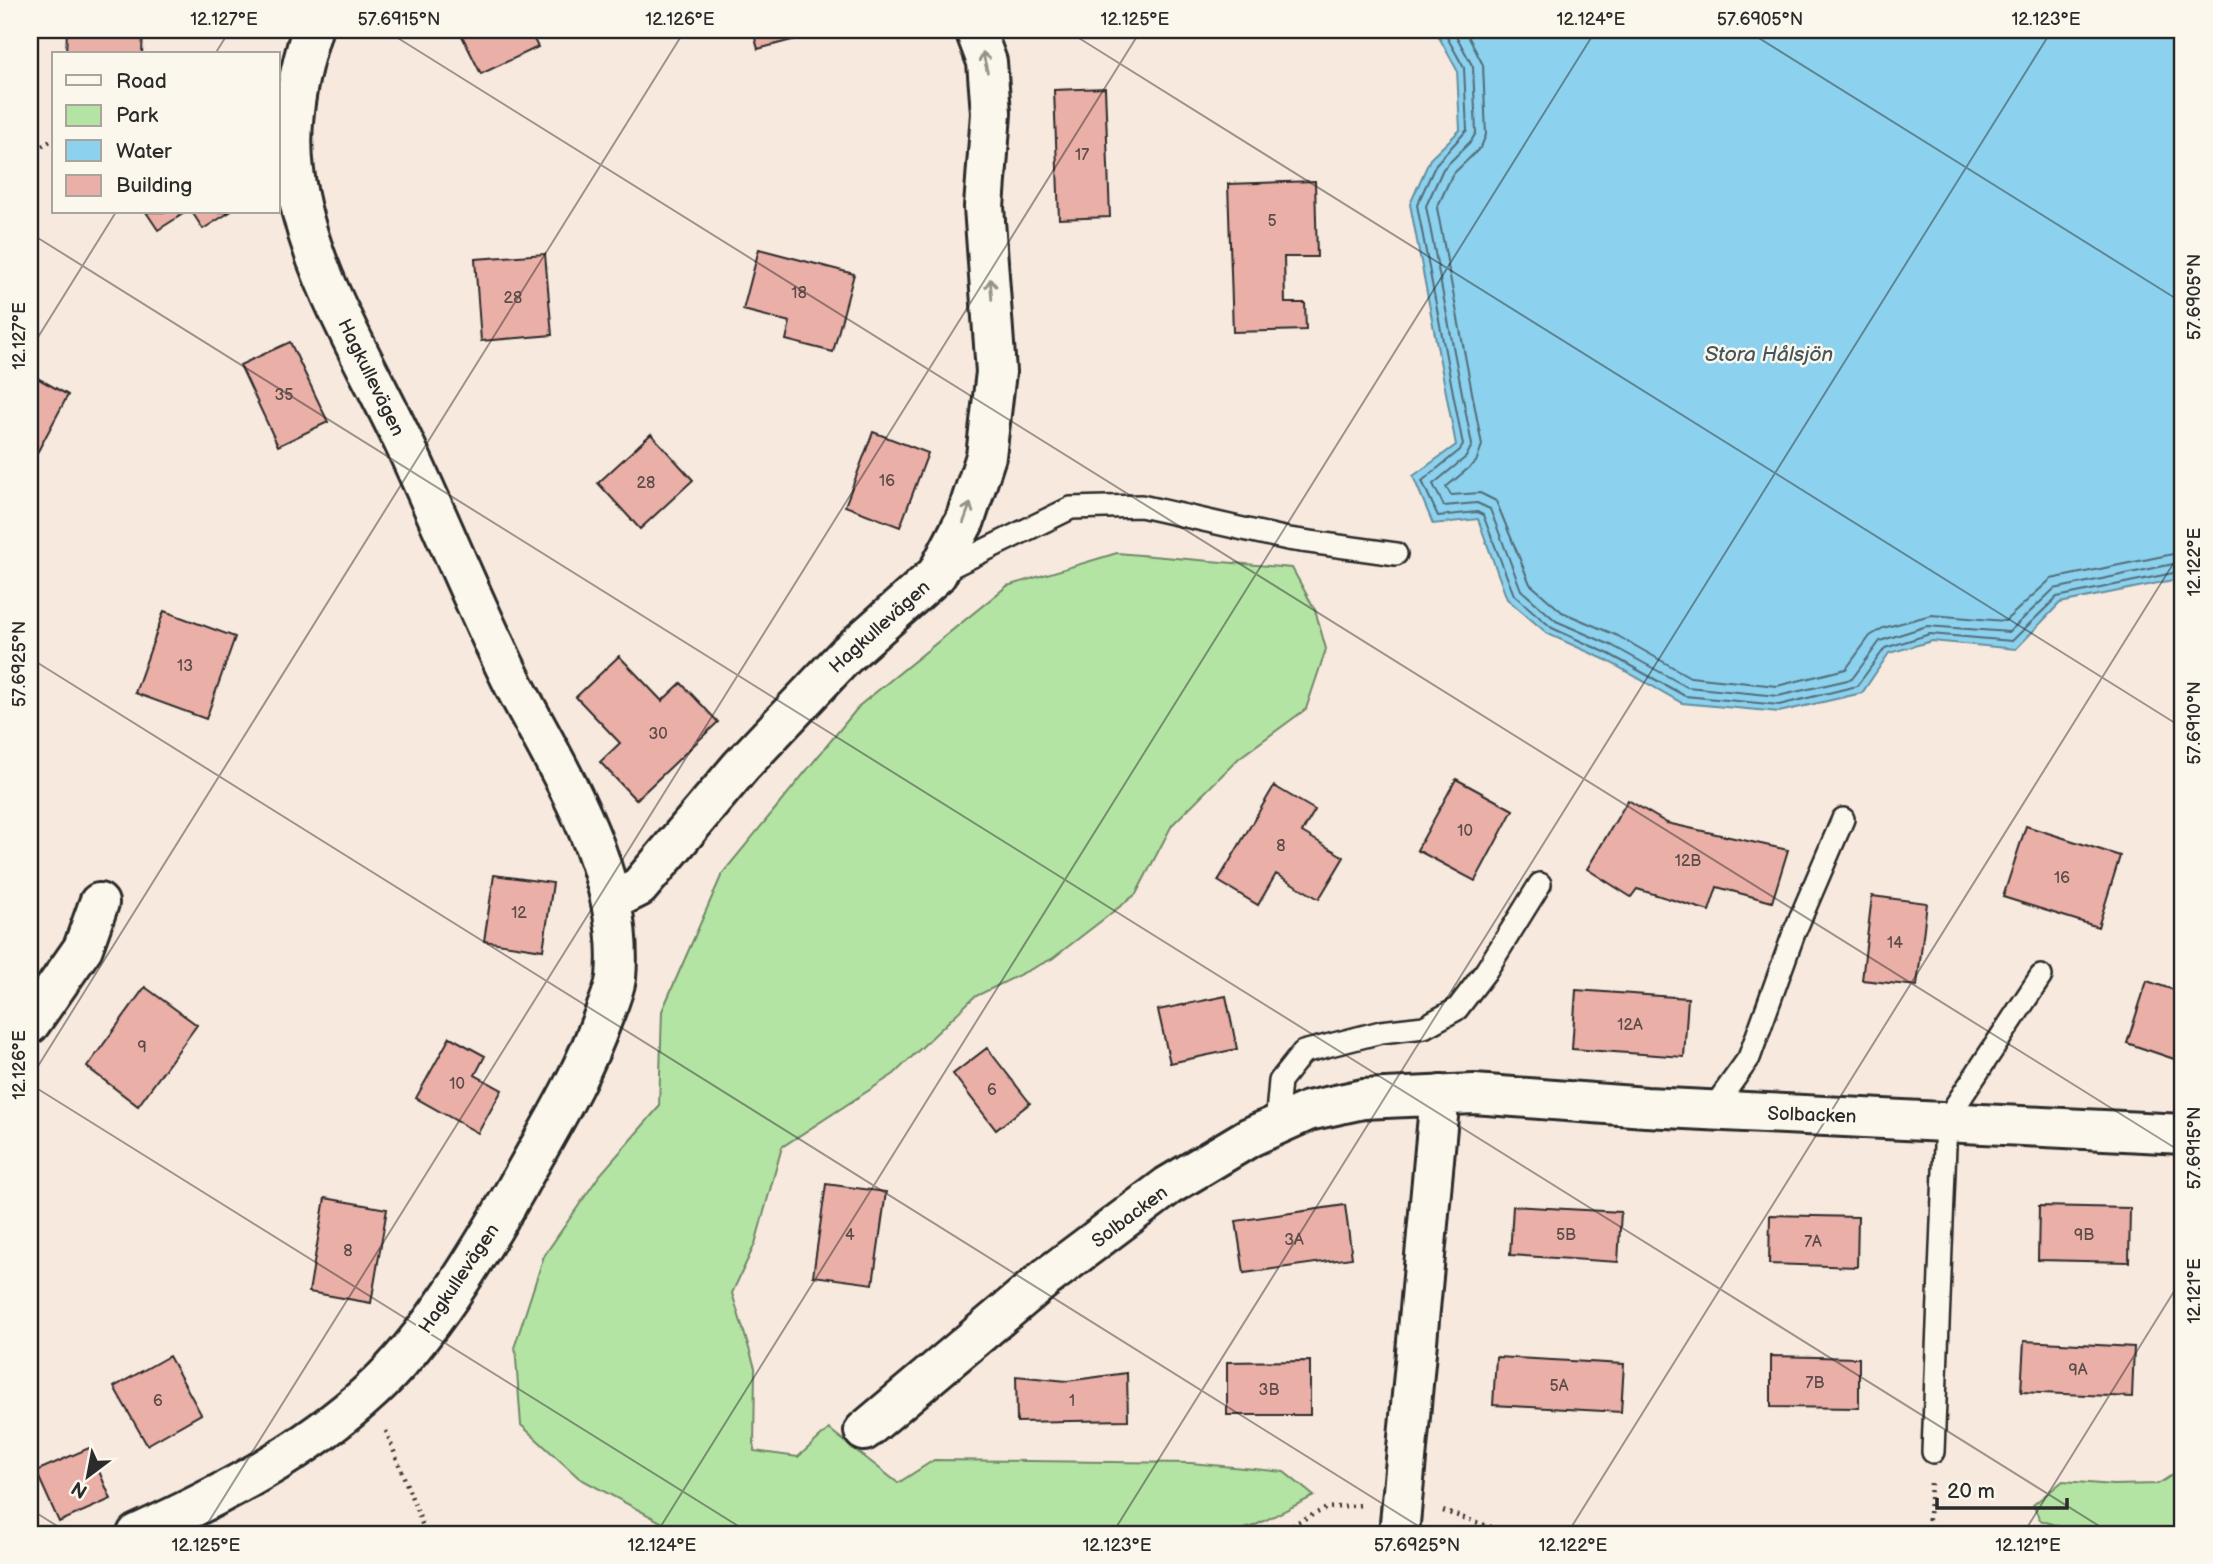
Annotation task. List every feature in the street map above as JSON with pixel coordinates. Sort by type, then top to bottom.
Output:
[{"type":"street","name":"Hagkullevägen","points":[[137,1534],[225,1493],[320,1432],[372,1391],[403,1358],[454,1288],[506,1206],[589,1059],[615,984],[613,900],[559,767],[514,684],[310,248],[293,168],[297,82],[312,30]]},
{"type":"street","name":"Hagkullevägen","points":[[613,900],[639,887],[741,766],[845,656],[937,574],[965,520],[986,456],[996,372],[985,207],[991,113],[987,62],[975,30]]},
{"type":"street","points":[[30,1024],[83,948],[99,903]]},
{"type":"street","name":"Solbacken","points":[[864,1431],[1047,1277],[1168,1186],[1250,1137],[1308,1111],[1363,1099],[1440,1095],[2183,1134]]},
{"type":"street","points":[[1399,1534],[1440,1095]]},
{"type":"lane","points":[[937,574],[1072,508],[1141,506],[1287,538],[1396,554]]},
{"type":"lane","points":[[1712,1110],[1749,1058],[1794,933],[1843,819]]},
{"type":"lane","points":[[1276,1125],[1280,1082],[1303,1052],[1381,1032],[1424,1027],[1457,1009],[1486,971],[1539,884]]},
{"type":"lane","points":[[1933,1452],[1946,1120],[2041,976]]},
{"type":"path","points":[[30,153],[52,140]]},
{"type":"path","points":[[372,1391],[412,1507],[426,1534]]},
{"type":"path","points":[[1928,1534],[1933,1452]]},
{"type":"path","points":[[1717,1534],[1746,1534]]},
{"type":"green space","points":[[1117,553],[1292,568],[1315,610],[1326,649],[1306,709],[1239,758],[1172,825],[1136,894],[1052,959],[974,997],[894,1074],[782,1147],[755,1244],[732,1293],[755,1368],[754,1451],[798,1457],[829,1429],[898,1483],[934,1460],[1191,1463],[1284,1472],[1314,1496],[1252,1527],[1226,1534],[677,1534],[663,1523],[579,1478],[521,1425],[515,1345],[544,1256],[599,1176],[659,1107],[662,1011],[722,874],[860,705],[1007,586]]},
{"type":"green space","points":[[2183,1468],[2183,1530],[2078,1533],[2040,1520],[2033,1505],[2063,1481],[2113,1485],[2158,1484]]},
{"type":"water","name":"Stora Hålsjön","points":[[1435,30],[2183,30],[2183,578],[2060,603],[2016,649],[1932,641],[1889,653],[1862,693],[1779,712],[1682,703],[1606,660],[1548,634],[1507,599],[1478,519],[1433,524],[1413,476],[1456,445],[1410,204],[1430,159],[1460,130],[1457,70]]},
{"type":"building","points":[[67,30],[143,30],[142,52],[66,52]]},
{"type":"building","points":[[459,30],[529,30],[538,47],[481,74]]},
{"type":"building","points":[[753,30],[826,30],[826,31],[758,49]]},
{"type":"building","points":[[1105,88],[1110,217],[1059,219],[1054,90]]},
{"type":"building","points":[[1315,181],[1317,257],[1284,257],[1285,303],[1305,303],[1306,330],[1233,332],[1228,184]]},
{"type":"building","points":[[147,214],[183,214],[158,230]]},
{"type":"building","points":[[193,214],[227,214],[203,229]]},
{"type":"building","points":[[759,249],[854,274],[833,352],[786,340],[790,322],[743,310]]},
{"type":"building","points":[[545,254],[552,335],[481,341],[475,259]]},
{"type":"building","points":[[290,342],[328,422],[278,446],[240,365]]},
{"type":"building","points":[[30,374],[68,395],[30,466]]},
{"type":"building","points":[[873,432],[928,453],[900,527],[845,506]]},
{"type":"building","points":[[651,434],[693,480],[640,529],[598,483]]},
{"type":"building","points":[[164,611],[235,637],[206,719],[135,693]]},
{"type":"building","points":[[619,656],[662,701],[681,683],[718,722],[636,800],[600,762],[620,743],[576,697]]},
{"type":"building","points":[[1456,779],[1513,810],[1475,881],[1417,850]]},
{"type":"building","points":[[1274,786],[1315,810],[1302,832],[1344,857],[1319,899],[1276,874],[1258,905],[1218,881]]},
{"type":"building","points":[[1628,800],[1667,823],[1788,850],[1772,902],[1717,887],[1709,911],[1637,889],[1631,897],[1587,869]]},
{"type":"building","points":[[2026,826],[2120,856],[2098,927],[2003,897]]},
{"type":"building","points":[[494,875],[553,883],[543,950],[484,941]]},
{"type":"building","points":[[1872,896],[1927,903],[1917,986],[1862,980]]},
{"type":"building","points":[[2147,981],[2183,993],[2183,1062],[2127,1043]]},
{"type":"building","points":[[145,987],[197,1025],[138,1106],[87,1067]]},
{"type":"building","points":[[1576,990],[1688,998],[1684,1057],[1572,1049]]},
{"type":"building","points":[[1226,996],[1237,1049],[1170,1063],[1158,1010]]},
{"type":"building","points":[[450,1037],[485,1056],[475,1075],[502,1090],[478,1133],[416,1098]]},
{"type":"building","points":[[987,1048],[1030,1103],[996,1130],[953,1074]]},
{"type":"building","points":[[826,1184],[886,1192],[873,1284],[813,1276]]},
{"type":"building","points":[[325,1198],[387,1209],[371,1303],[309,1292]]},
{"type":"building","points":[[1345,1205],[1352,1258],[1244,1273],[1236,1221]]},
{"type":"building","points":[[1513,1206],[1621,1212],[1618,1262],[1510,1255]]},
{"type":"building","points":[[2039,1206],[2130,1208],[2129,1262],[2038,1260]]},
{"type":"building","points":[[1770,1215],[1858,1217],[1857,1267],[1769,1264]]},
{"type":"building","points":[[2024,1341],[2134,1347],[2132,1397],[2021,1392]]},
{"type":"building","points":[[169,1356],[201,1414],[147,1445],[114,1387]]},
{"type":"building","points":[[1771,1356],[1859,1358],[1859,1408],[1771,1407]]},
{"type":"building","points":[[1496,1357],[1624,1364],[1621,1412],[1493,1405]]},
{"type":"building","points":[[1310,1361],[1310,1415],[1227,1415],[1227,1362]]},
{"type":"building","points":[[1127,1373],[1128,1420],[1017,1422],[1016,1376],[1067,1381]]},
{"type":"building","points":[[89,1448],[111,1499],[59,1522],[36,1471]]}]
